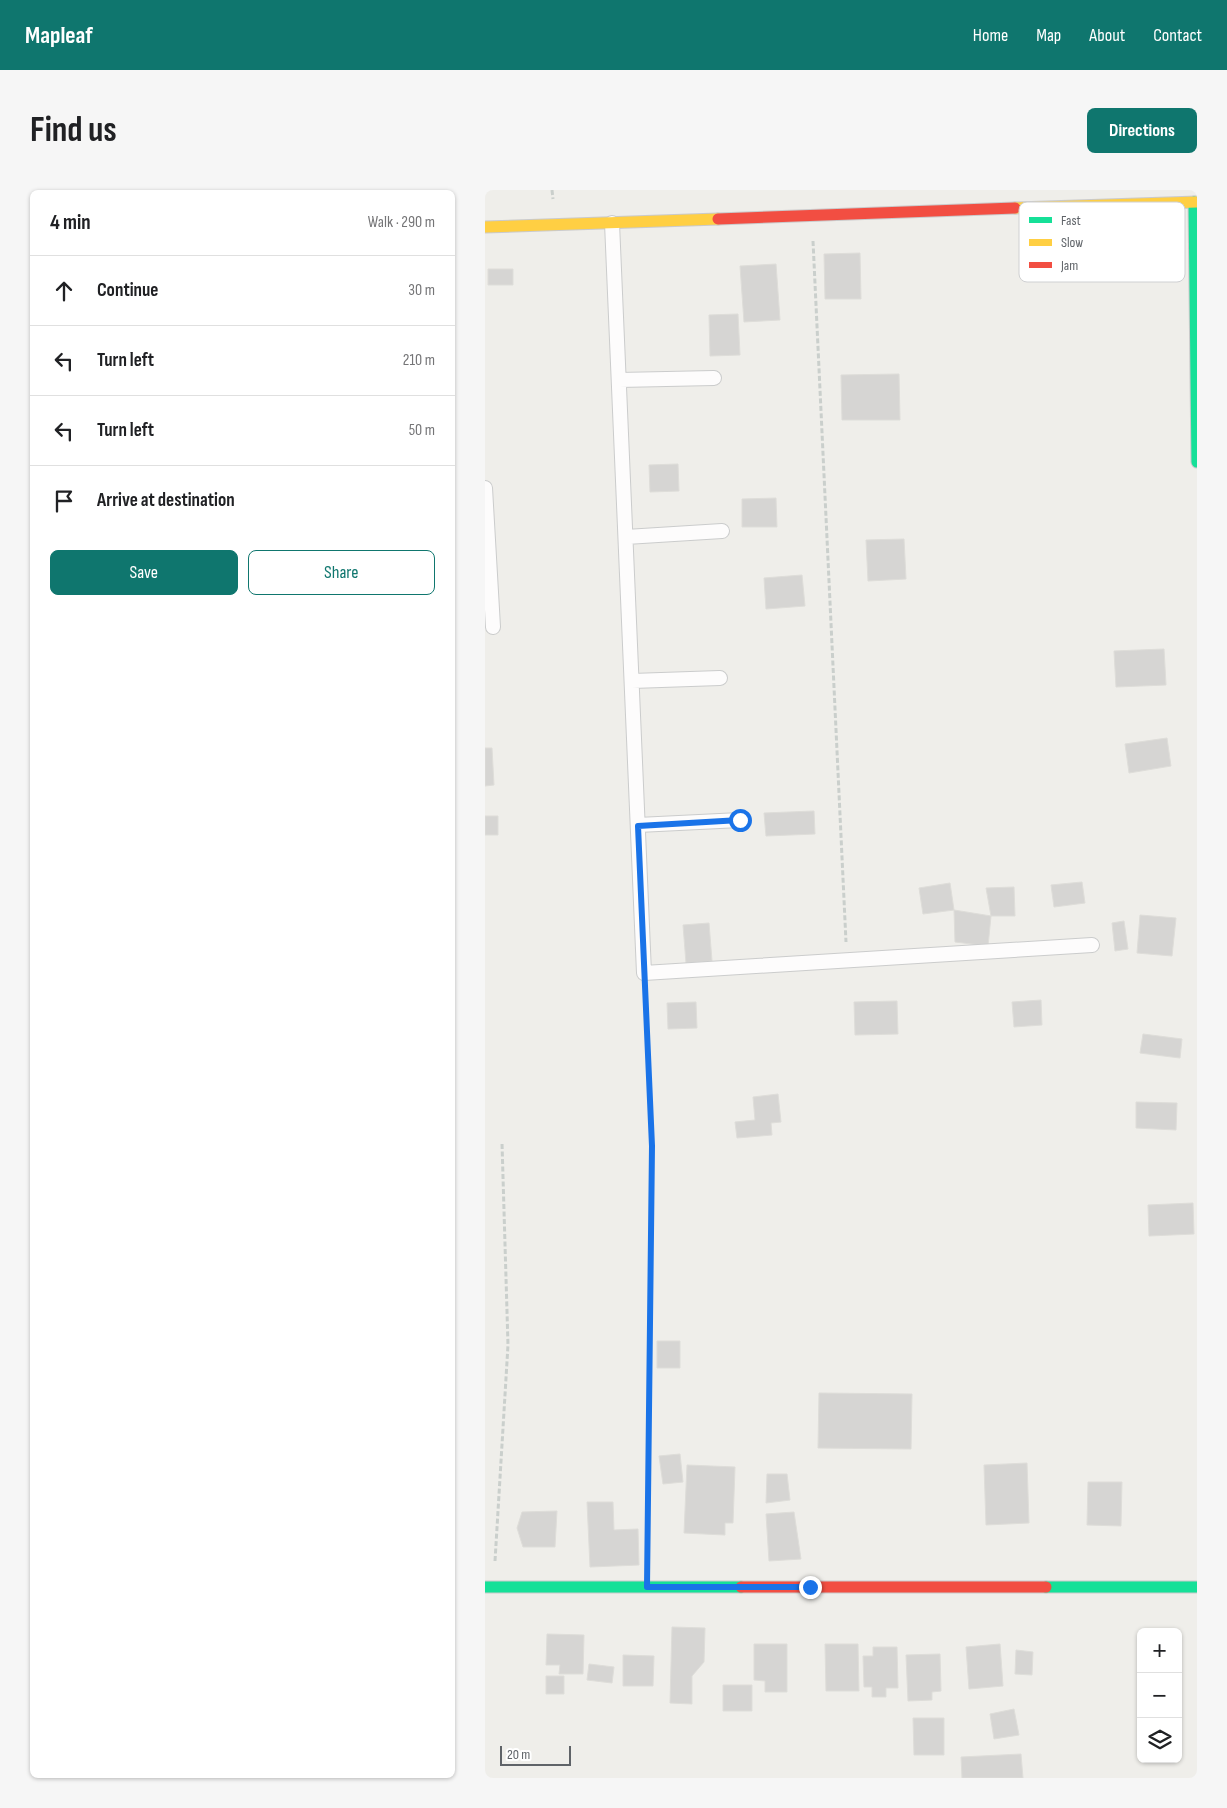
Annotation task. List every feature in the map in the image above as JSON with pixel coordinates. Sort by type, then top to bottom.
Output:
[{"type":"street","points":[[1195,202],[1197,462]]},
{"type":"street","points":[[485,227],[1019,208]]},
{"type":"street","points":[[489,1587],[1197,1587]]},
{"type":"lane","points":[[612,222],[644,973],[1092,945]]},
{"type":"lane","points":[[619,380],[714,378]]},
{"type":"lane","points":[[485,488],[493,627]]},
{"type":"lane","points":[[626,537],[722,531]]},
{"type":"lane","points":[[632,681],[720,678]]},
{"type":"lane","points":[[638,826],[740,820]]},
{"type":"path","points":[[812,216],[847,960]]},
{"type":"path","points":[[644,973],[652,1146],[647,1587]]},
{"type":"path","points":[[489,1587],[507,1345],[502,1144]]},
{"type":"building","points":[[860,253],[861,299],[825,299],[824,254]]},
{"type":"building","points":[[776,264],[780,320],[744,322],[740,266]]},
{"type":"building","points":[[488,269],[513,269],[513,285],[488,285]]},
{"type":"building","points":[[738,314],[740,355],[710,356],[709,315]]},
{"type":"building","points":[[899,374],[900,420],[842,420],[841,375]]},
{"type":"building","points":[[678,464],[679,491],[650,492],[649,465]]},
{"type":"building","points":[[776,498],[777,527],[742,527],[742,499]]},
{"type":"building","points":[[904,539],[906,579],[868,581],[866,540]]},
{"type":"building","points":[[802,575],[805,606],[766,609],[764,578]]},
{"type":"building","points":[[1164,649],[1166,685],[1116,687],[1114,651]]},
{"type":"building","points":[[1167,738],[1171,766],[1129,773],[1125,744]]},
{"type":"building","points":[[485,748],[492,748],[494,785],[485,786]]},
{"type":"building","points":[[814,811],[815,834],[766,836],[764,813]]},
{"type":"building","points":[[485,816],[498,816],[498,835],[485,835]]},
{"type":"building","points":[[1082,882],[1085,903],[1054,907],[1051,885]]},
{"type":"building","points":[[950,883],[954,910],[923,914],[919,888]]},
{"type":"building","points":[[1014,887],[1015,916],[991,916],[986,888]]},
{"type":"building","points":[[954,910],[991,916],[988,946],[955,942]]},
{"type":"building","points":[[1140,915],[1176,918],[1172,956],[1137,953]]},
{"type":"building","points":[[1124,921],[1128,949],[1115,951],[1112,923]]},
{"type":"building","points":[[709,923],[712,961],[686,963],[683,925]]},
{"type":"building","points":[[1041,1000],[1042,1025],[1014,1027],[1012,1002]]},
{"type":"building","points":[[897,1001],[898,1034],[855,1035],[854,1002]]},
{"type":"building","points":[[696,1002],[697,1028],[668,1029],[667,1003]]},
{"type":"building","points":[[1143,1034],[1182,1039],[1180,1058],[1140,1053]]},
{"type":"building","points":[[778,1094],[781,1122],[771,1123],[772,1135],[737,1138],[735,1122],[755,1120],[753,1097]]},
{"type":"building","points":[[1136,1102],[1177,1103],[1176,1130],[1136,1128]]},
{"type":"building","points":[[1193,1203],[1194,1234],[1149,1236],[1148,1205]]},
{"type":"building","points":[[657,1341],[680,1341],[680,1368],[657,1368]]},
{"type":"building","points":[[819,1393],[912,1394],[911,1449],[818,1448]]},
{"type":"building","points":[[680,1454],[683,1482],[663,1484],[659,1456]]},
{"type":"building","points":[[1027,1463],[1029,1523],[986,1525],[984,1465]]},
{"type":"building","points":[[687,1465],[735,1467],[733,1523],[725,1523],[725,1535],[684,1533]]},
{"type":"building","points":[[767,1474],[787,1474],[790,1500],[766,1503]]},
{"type":"building","points":[[1088,1482],[1122,1482],[1121,1526],[1087,1525]]},
{"type":"building","points":[[587,1502],[613,1502],[614,1530],[638,1529],[639,1565],[590,1567]]},
{"type":"building","points":[[557,1511],[555,1547],[523,1547],[517,1528],[522,1512]]},
{"type":"building","points":[[794,1512],[801,1559],[769,1561],[766,1514]]},
{"type":"building","points":[[672,1627],[705,1628],[704,1662],[692,1676],[692,1704],[670,1703]]},
{"type":"building","points":[[547,1634],[584,1635],[583,1674],[559,1674],[560,1665],[546,1665]]},
{"type":"building","points":[[754,1644],[787,1644],[787,1692],[765,1692],[765,1681],[754,1680]]},
{"type":"building","points":[[825,1644],[858,1644],[859,1691],[826,1691]]},
{"type":"building","points":[[1000,1644],[1003,1686],[969,1689],[966,1647]]},
{"type":"building","points":[[873,1647],[897,1647],[898,1688],[886,1688],[886,1697],[872,1697],[872,1687],[864,1687],[863,1656],[873,1656]]},
{"type":"building","points":[[1016,1650],[1033,1652],[1032,1675],[1015,1674]]},
{"type":"building","points":[[940,1654],[941,1691],[932,1692],[932,1700],[908,1701],[906,1655]]},
{"type":"building","points":[[623,1655],[654,1656],[653,1686],[623,1686]]},
{"type":"building","points":[[589,1664],[614,1667],[612,1683],[587,1680]]},
{"type":"building","points":[[546,1676],[564,1676],[564,1694],[546,1694]]},
{"type":"building","points":[[723,1685],[752,1685],[752,1711],[723,1711]]},
{"type":"building","points":[[1014,1709],[1019,1735],[994,1739],[990,1714]]},
{"type":"building","points":[[913,1718],[944,1718],[944,1755],[914,1755]]},
{"type":"building","points":[[1021,1754],[1023,1778],[962,1778],[961,1757]]},
{"type":"traffic: fast","points":[[1194,202],[1197,462]]},
{"type":"traffic: fast","points":[[485,1587],[741,1587]]},
{"type":"traffic: fast","points":[[1046,1587],[1197,1587]]},
{"type":"traffic: slow","points":[[1185,202],[1197,202]]},
{"type":"traffic: slow","points":[[1015,208],[1019,208]]},
{"type":"traffic: slow","points":[[485,227],[718,219]]},
{"type":"traffic: jam","points":[[718,219],[1015,208]]},
{"type":"traffic: jam","points":[[741,1587],[1046,1587]]},
{"type":"route","points":[[740,820],[638,826],[652,1146],[647,1587],[810,1587]]}]
